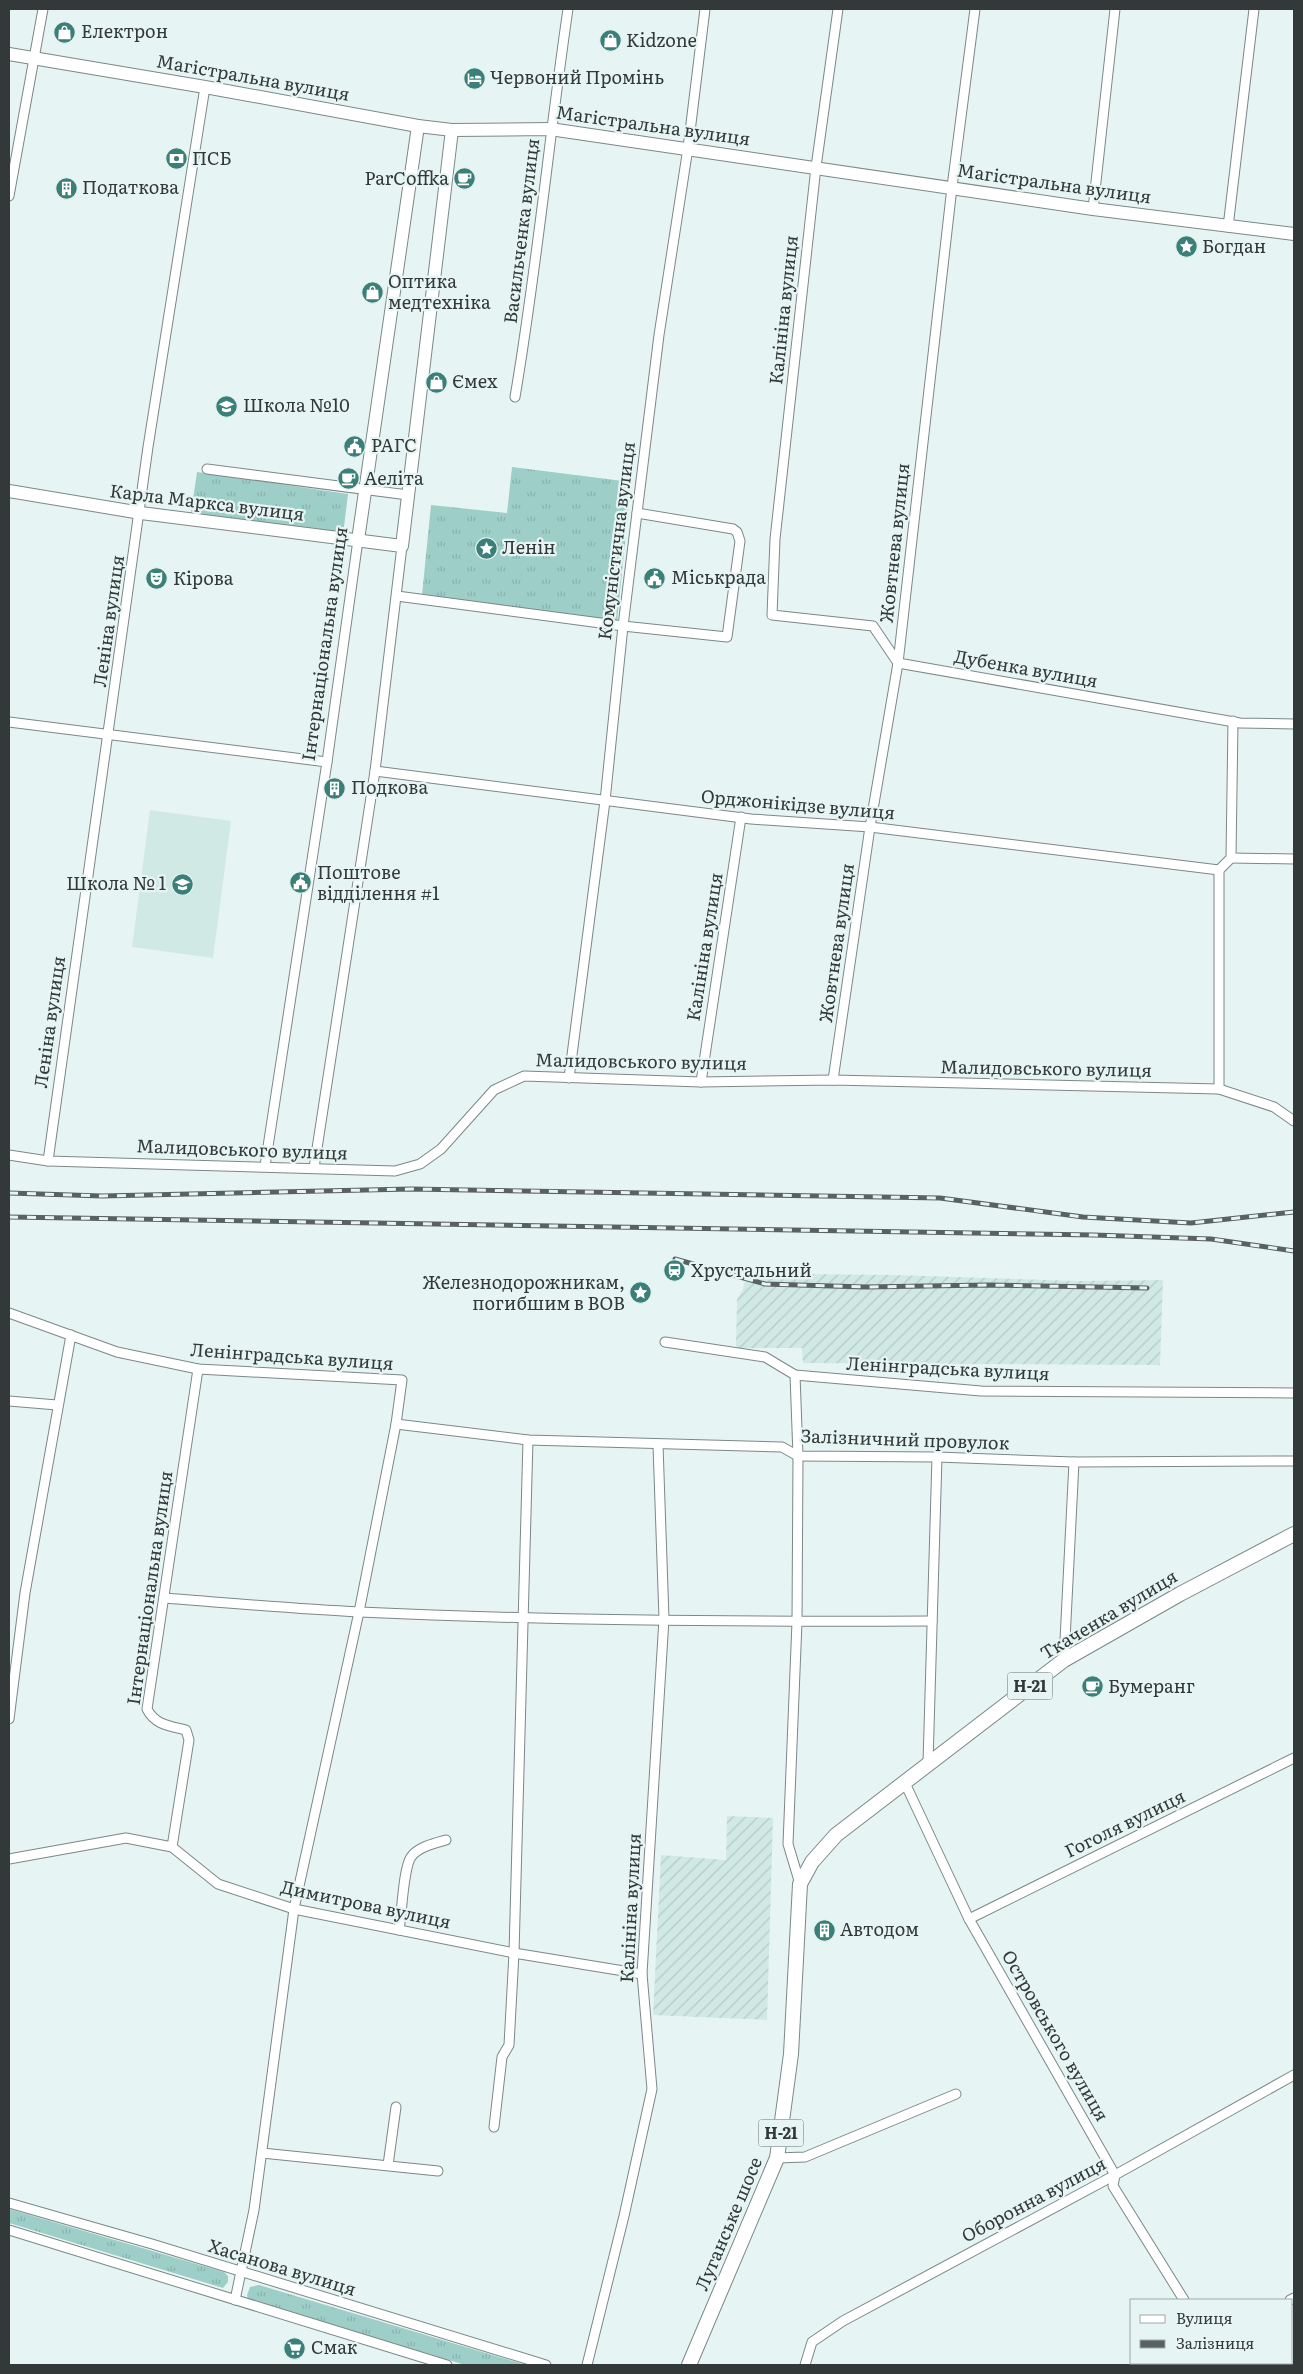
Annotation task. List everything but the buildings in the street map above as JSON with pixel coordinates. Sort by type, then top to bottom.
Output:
[{"type":"main road","name":"Ткаченка вулиця","points":[[800,1884],[812,1862],[836,1835],[1064,1660],[1180,1594],[1294,1534]]},
{"type":"main road","name":"Луганське шосе","points":[[689,2365],[778,2158],[791,2054],[800,1884]]},
{"type":"street","points":[[9,196],[43,9]]},
{"type":"street","name":"Васильченка вулиця","points":[[515,397],[531,304],[550,129],[568,9]]},
{"type":"street","name":"Комуністична вулиця","points":[[570,1078],[605,801],[622,626],[659,334],[688,148],[705,9]]},
{"type":"street","name":"Калініна вулиця","points":[[838,9],[816,167],[775,539],[772,615],[873,626],[898,663]]},
{"type":"street","name":"Жовтнева вулиця","points":[[834,1080],[870,827],[898,663],[952,187],[975,9]]},
{"type":"street","points":[[1093,208],[1115,9]]},
{"type":"street","points":[[1228,227],[1254,9]]},
{"type":"street","name":"Магістральна вулиця","points":[[9,54],[418,126],[452,130],[550,129],[1093,208],[1228,227],[1294,234]]},
{"type":"street","name":"Леніна вулиця","points":[[48,1161],[148,447],[204,87]]},
{"type":"street","name":"Інтернаціональна вулиця","points":[[265,1166],[327,762],[364,489],[418,126]]},
{"type":"street","points":[[314,1168],[375,771],[452,130]]},
{"type":"street","points":[[206,470],[408,495]]},
{"type":"street","name":"Карла Маркса вулиця","points":[[9,491],[140,513],[402,546]]},
{"type":"street","points":[[397,596],[622,626],[727,637],[740,541],[737,532],[733,529],[637,513]]},
{"type":"street","name":"Дубенка вулиця","points":[[898,663],[1233,721],[1294,724]]},
{"type":"street","points":[[1218,1089],[1219,870],[1231,858],[1233,721]]},
{"type":"street","points":[[9,722],[327,762]]},
{"type":"street","name":"Орджонікідзе вулиця","points":[[375,771],[741,818],[870,827],[1219,870]]},
{"type":"street","name":"Калініна вулиця","points":[[700,1082],[741,818]]},
{"type":"street","points":[[1231,858],[1294,859]]},
{"type":"street","name":"Малидовського вулиця","points":[[9,1155],[48,1161],[396,1171],[420,1164],[441,1149],[494,1090],[524,1076],[700,1082],[834,1080],[1218,1089],[1274,1107],[1294,1120]]},
{"type":"street","name":"Ленінградська вулиця","points":[[9,1313],[117,1352],[198,1369],[402,1380],[396,1424]]},
{"type":"street","points":[[9,1719],[25,1593],[71,1335]]},
{"type":"street","name":"Ленінградська вулиця","points":[[666,1342],[765,1357],[796,1376],[980,1391],[1294,1393]]},
{"type":"street","name":"Інтернаціональна вулиця","points":[[172,1847],[188,1740],[186,1730],[163,1725],[151,1717],[147,1709],[198,1369]]},
{"type":"street","points":[[796,1376],[798,1456],[797,1622],[788,1844],[800,1884]]},
{"type":"street","points":[[9,1401],[57,1406]]},
{"type":"street","points":[[235,2300],[254,2210],[294,1909],[359,1612],[396,1424]]},
{"type":"street","name":"Залізничний провулок","points":[[396,1424],[528,1440],[782,1447],[798,1456],[937,1457],[1074,1462],[1294,1461]]},
{"type":"street","points":[[494,2127],[502,2057],[509,2046],[514,1953],[528,1440]]},
{"type":"street","name":"Калініна вулиця","points":[[587,2365],[624,2216],[652,2088],[642,1974],[664,1619],[658,1445]]},
{"type":"street","points":[[928,1763],[937,1457]]},
{"type":"street","points":[[1064,1660],[1074,1462]]},
{"type":"street","points":[[164,1598],[359,1612],[524,1618],[797,1622],[932,1620]]},
{"type":"street","name":"Гоголя вулиця","points":[[969,1919],[1294,1758]]},
{"type":"street","name":"Островського вулиця","points":[[904,1781],[969,1919],[1115,2175],[1114,2186],[1183,2299]]},
{"type":"street","name":"Димитрова вулиця","points":[[9,1859],[126,1838],[172,1847],[218,1884],[294,1909],[514,1953],[642,1974]]},
{"type":"street","points":[[400,1930],[408,1866],[412,1856],[425,1846],[446,1840]]},
{"type":"street","name":"Оборонна вулиця","points":[[805,2365],[812,2342],[842,2321],[1115,2175],[1294,2075]]},
{"type":"street","points":[[778,2158],[805,2157],[956,2094]]},
{"type":"street","points":[[388,2166],[396,2107]]},
{"type":"street","points":[[262,2152],[438,2171]]},
{"type":"street","name":"Хасанова вулиця","points":[[9,2203],[546,2365]]},
{"type":"street","points":[[9,2230],[128,2265],[447,2365]]},
{"type":"shaded area","name":"Школа № 1","points":[[150,810],[231,821],[213,958],[132,947]]},
{"type":"shaded area","points":[[747,1273],[787,1276],[801,1274],[894,1275],[1078,1281],[1163,1280],[1160,1365],[803,1363],[802,1348],[736,1348],[737,1299],[743,1289]]},
{"type":"shaded area","points":[[727,1816],[773,1818],[767,2020],[653,2015],[661,1855],[726,1860]]},
{"type":"green space","points":[[512,467],[631,482],[617,622],[422,595],[431,505],[507,513]]},
{"type":"green space","points":[[197,472],[348,494],[343,535],[191,513]]},
{"type":"green space","points":[[9,2209],[224,2272],[228,2276],[228,2282],[223,2288],[9,2223]]},
{"type":"green space","points":[[259,2285],[526,2365],[465,2365],[248,2299],[247,2295],[250,2287]]},
{"type":"railway","points":[[9,1193],[102,1196],[411,1189],[940,1198],[1083,1217],[1191,1223],[1294,1212]]},
{"type":"railway","points":[[9,1217],[1094,1235],[1211,1239],[1294,1251]]},
{"type":"railway","points":[[675,1259],[765,1284],[865,1287],[988,1285],[1147,1288]]},
{"type":"place","name":"Електрон","points":[[65,32]]},
{"type":"place","name":"Kidzone","points":[[610,41]]},
{"type":"place","name":"Червоний Промінь","points":[[474,78]]},
{"type":"place","name":"ПСБ","points":[[176,159]]},
{"type":"place","name":"ParCoffka","points":[[465,179]]},
{"type":"place","name":"Податкова","points":[[66,188]]},
{"type":"place","name":"Богдан","points":[[1186,247]]},
{"type":"place","name":"Оптика медтехніка","points":[[372,292]]},
{"type":"place","name":"Ємех","points":[[436,382]]},
{"type":"place","name":"Школа №10","points":[[227,406]]},
{"type":"place","name":"РАГС","points":[[355,446]]},
{"type":"place","name":"Аеліта","points":[[348,479]]},
{"type":"place","name":"Ленін","points":[[486,548]]},
{"type":"place","name":"Міськрада","points":[[655,578]]},
{"type":"place","name":"Кірова","points":[[157,579]]},
{"type":"place","name":"Подкова","points":[[335,788]]},
{"type":"place","name":"Поштове відділення #1","points":[[301,883]]},
{"type":"place","name":"Школа № 1","points":[[182,884]]},
{"type":"place","name":"Хрустальний","points":[[675,1271]]},
{"type":"place","name":"Железнодорожникам, погибшим в ВОВ","points":[[641,1293]]},
{"type":"place","name":"Бумеранг","points":[[1092,1687]]},
{"type":"place","name":"Автодом","points":[[824,1930]]},
{"type":"place","name":"Смак","points":[[295,2348]]}]
